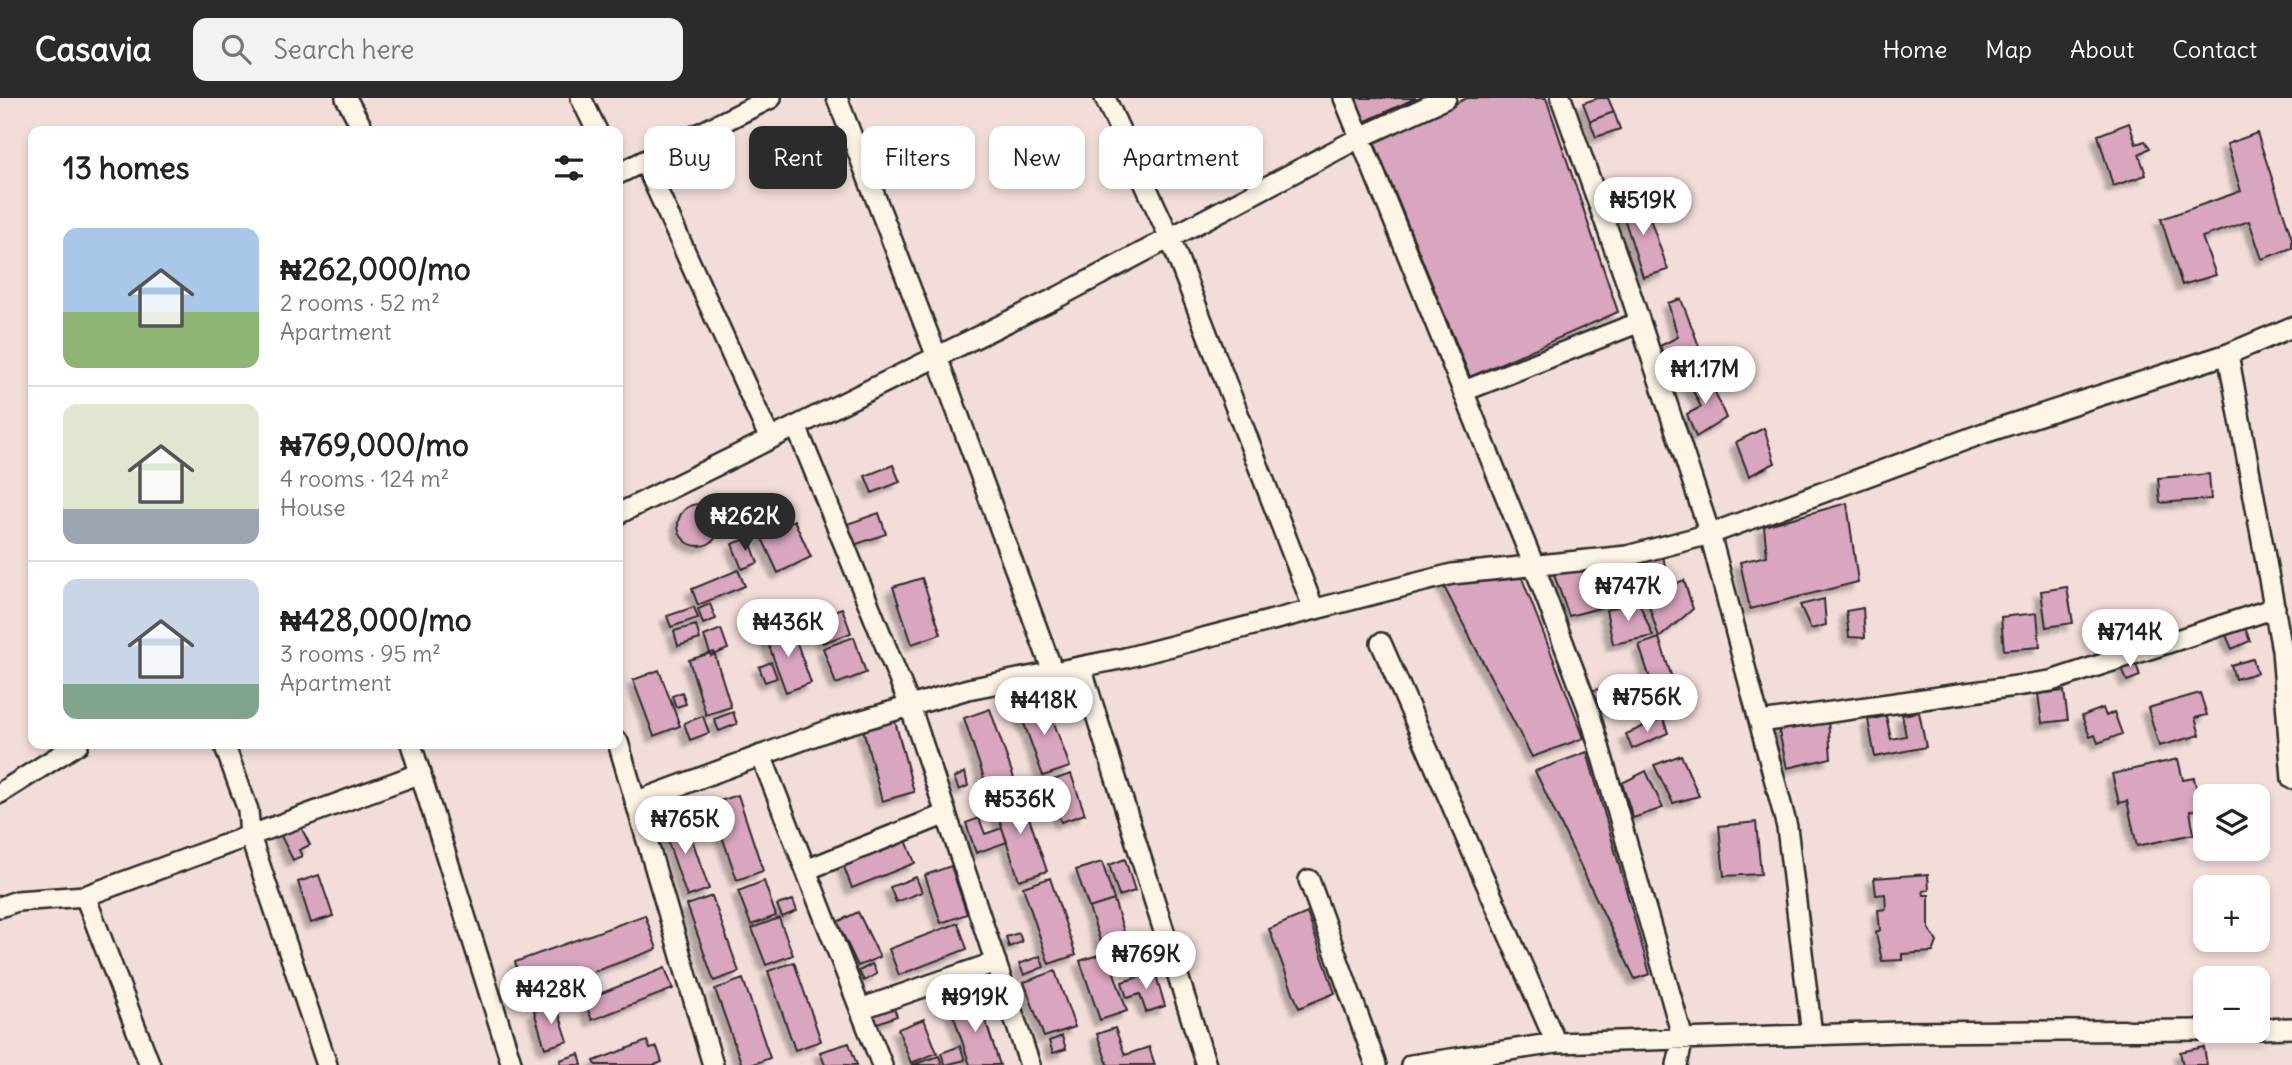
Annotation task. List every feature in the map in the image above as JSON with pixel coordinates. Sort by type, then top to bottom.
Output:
[{"type":"street","points":[[346,98],[361,126]]},
{"type":"street","points":[[581,98],[595,126]]},
{"type":"street","points":[[715,126],[771,98]]},
{"type":"street","points":[[837,98],[937,357],[1053,672]]},
{"type":"street","points":[[1105,98],[1170,238],[1313,607]]},
{"type":"street","points":[[1344,98],[1533,563],[1588,708],[1683,1040],[1677,1065]]},
{"type":"street","points":[[623,512],[937,357],[1361,137],[1446,98]]},
{"type":"street","points":[[1561,98],[1640,322],[1710,534],[1787,827],[1812,1035]]},
{"type":"street","points":[[623,172],[644,161]]},
{"type":"street","points":[[657,189],[770,439]]},
{"type":"street","points":[[1464,391],[1640,322]]},
{"type":"street","points":[[635,802],[835,728],[968,689],[1125,658],[1452,573],[1533,563],[1627,556],[1710,534],[1971,438],[2228,354],[2292,327]]},
{"type":"street","points":[[2228,354],[2282,650],[2289,705],[2292,779]]},
{"type":"street","points":[[796,426],[910,706],[1030,1065]]},
{"type":"street","points":[[1760,722],[2051,681],[2275,608]]},
{"type":"street","points":[[1381,643],[1556,1043]]},
{"type":"street","points":[[1081,667],[1206,1065]]},
{"type":"street","points":[[0,793],[70,749]]},
{"type":"street","points":[[227,749],[248,810],[250,836],[327,1065]]},
{"type":"street","points":[[413,749],[512,1065]]},
{"type":"street","points":[[620,749],[713,1065]]},
{"type":"street","points":[[761,755],[882,1065]]},
{"type":"street","points":[[0,907],[17,901],[85,895],[421,774]]},
{"type":"street","points":[[806,870],[946,814]]},
{"type":"street","points":[[1309,880],[1376,1065]]},
{"type":"street","points":[[85,895],[150,1065]]},
{"type":"street","points":[[860,1009],[996,962]]},
{"type":"street","points":[[2270,1028],[2292,1028]]},
{"type":"street","points":[[1411,1065],[1556,1043],[1812,1035],[2193,1030]]},
{"type":"building","points":[[1354,98],[1416,98],[1364,122]]},
{"type":"building","points":[[1467,98],[1546,98],[1618,312],[1470,377],[1374,142]]},
{"type":"building","points":[[1608,98],[1614,112],[1590,121],[1583,103]]},
{"type":"building","points":[[1614,112],[1620,129],[1596,137],[1590,121]]},
{"type":"building","points":[[2129,123],[2136,144],[2145,141],[2150,148],[2139,154],[2146,175],[2113,186],[2098,135]]},
{"type":"building","points":[[2257,133],[2292,239],[2292,248],[2262,259],[2249,221],[2202,237],[2216,275],[2182,285],[2161,219],[2241,191],[2227,144]]},
{"type":"building","points":[[1642,196],[1668,270],[1643,277],[1619,202]]},
{"type":"building","points":[[1681,299],[1707,367],[1675,381],[1660,346],[1678,337],[1668,303]]},
{"type":"building","points":[[1707,373],[1726,418],[1696,437],[1687,414],[1701,407],[1688,381]]},
{"type":"building","points":[[1764,428],[1775,463],[1749,476],[1736,442]]},
{"type":"building","points":[[893,465],[900,482],[872,493],[865,476]]},
{"type":"building","points":[[2209,474],[2211,499],[2160,503],[2158,478]]},
{"type":"building","points":[[1847,503],[1858,582],[1750,609],[1740,562],[1767,556],[1764,526]]},
{"type":"building","points":[[699,504],[714,510],[720,525],[714,540],[699,546],[684,540],[678,525],[684,510]]},
{"type":"building","points":[[879,513],[886,534],[854,545],[847,524]]},
{"type":"building","points":[[794,520],[811,557],[778,573],[761,536]]},
{"type":"building","points":[[749,538],[758,563],[742,569],[732,544]]},
{"type":"building","points":[[1663,554],[1667,580],[1646,596],[1569,616],[1553,572]]},
{"type":"building","points":[[738,570],[745,586],[698,605],[692,589]]},
{"type":"building","points":[[1520,573],[1584,738],[1532,757],[1442,583]]},
{"type":"building","points":[[922,578],[941,634],[912,644],[893,587]]},
{"type":"building","points":[[1684,580],[1693,609],[1659,638],[1646,596]]},
{"type":"building","points":[[2067,587],[2073,623],[2046,627],[2041,591]]},
{"type":"building","points":[[1824,599],[1826,625],[1811,629],[1800,605]]},
{"type":"building","points":[[1638,600],[1653,636],[1613,644],[1606,610]]},
{"type":"building","points":[[710,604],[716,619],[703,624],[698,609]]},
{"type":"building","points":[[694,607],[698,618],[671,627],[667,616]]},
{"type":"building","points":[[842,608],[851,633],[823,643],[814,618]]},
{"type":"building","points":[[1863,608],[1865,638],[1849,637],[1846,611]]},
{"type":"building","points":[[782,613],[785,623],[765,631],[762,621]]},
{"type":"building","points":[[2037,613],[2040,647],[2004,650],[2001,617]]},
{"type":"building","points":[[696,625],[700,639],[678,646],[674,631]]},
{"type":"building","points":[[2244,625],[2250,641],[2232,649],[2225,633]]},
{"type":"building","points":[[791,626],[811,683],[786,692],[765,635]]},
{"type":"building","points":[[721,629],[728,649],[711,656],[704,636]]},
{"type":"building","points":[[854,637],[866,673],[836,684],[823,648]]},
{"type":"building","points":[[1659,638],[1682,709],[1663,718],[1639,645]]},
{"type":"building","points":[[714,652],[731,707],[706,715],[689,660]]},
{"type":"building","points":[[2134,658],[2140,676],[2127,681],[2120,662]]},
{"type":"building","points":[[2253,659],[2257,673],[2235,679],[2231,665]]},
{"type":"building","points":[[771,662],[777,678],[765,682],[759,667]]},
{"type":"building","points":[[659,670],[680,726],[654,736],[633,680]]},
{"type":"building","points":[[1604,688],[1614,708],[1594,711],[1590,691]]},
{"type":"building","points":[[2064,691],[2068,720],[2042,723],[2038,694]]},
{"type":"building","points":[[682,692],[686,704],[676,707],[672,696]]},
{"type":"building","points":[[2200,693],[2207,715],[2195,718],[2200,735],[2159,746],[2148,708]]},
{"type":"building","points":[[1045,698],[1070,767],[1043,776],[1018,707]]},
{"type":"building","points":[[2103,708],[2106,716],[2114,712],[2122,734],[2098,743],[2095,735],[2090,737],[2082,716]]},
{"type":"building","points":[[990,709],[1016,784],[989,793],[964,718]]},
{"type":"building","points":[[733,712],[737,724],[719,731],[714,719]]},
{"type":"building","points":[[1919,712],[1926,747],[1875,757],[1868,720],[1886,716],[1891,739],[1906,736],[1902,715]]},
{"type":"building","points":[[703,716],[709,733],[690,740],[684,723]]},
{"type":"building","points":[[1663,718],[1668,733],[1632,749],[1626,734]]},
{"type":"building","points":[[1828,720],[1831,758],[1787,768],[1778,727]]},
{"type":"building","points":[[895,721],[914,792],[882,801],[863,729]]},
{"type":"building","points":[[1587,752],[1650,974],[1635,979],[1535,771]]},
{"type":"building","points":[[1681,755],[1699,796],[1673,803],[1654,765]]},
{"type":"building","points":[[2178,759],[2183,780],[2194,778],[2195,784],[2193,784],[2193,810],[2190,811],[2193,834],[2137,846],[2127,801],[2119,803],[2112,774]]},
{"type":"building","points":[[1646,771],[1663,808],[1633,818],[1622,783]]},
{"type":"building","points":[[965,772],[968,786],[959,790],[954,778]]},
{"type":"building","points":[[1071,774],[1085,814],[1061,822],[1047,782]]},
{"type":"building","points":[[1020,791],[1047,871],[1019,880],[993,800]]},
{"type":"building","points":[[738,795],[763,871],[737,880],[711,804]]},
{"type":"building","points":[[684,816],[709,889],[687,897],[662,824]]},
{"type":"building","points":[[979,818],[985,834],[1002,828],[1007,842],[976,853],[966,823]]},
{"type":"building","points":[[1756,822],[1761,874],[1724,876],[1719,826]]},
{"type":"building","points":[[299,823],[310,845],[299,850],[302,856],[293,860],[279,832]]},
{"type":"building","points":[[904,835],[915,863],[852,888],[841,859]]},
{"type":"building","points":[[1125,859],[1135,891],[1119,896],[1109,865]]},
{"type":"building","points":[[1102,862],[1114,900],[1089,908],[1076,870]]},
{"type":"building","points":[[951,866],[967,914],[941,923],[925,875]]},
{"type":"building","points":[[1928,874],[1929,890],[1923,891],[1924,895],[1929,895],[1929,928],[1937,942],[1933,952],[1902,954],[1902,960],[1882,961],[1876,933],[1880,930],[1878,910],[1886,909],[1885,894],[1876,895],[1874,878]]},
{"type":"building","points":[[319,875],[333,916],[311,923],[298,882]]},
{"type":"building","points":[[916,877],[922,892],[896,902],[890,887]]},
{"type":"building","points":[[1050,878],[1076,955],[1049,964],[1023,887]]},
{"type":"building","points":[[764,881],[776,916],[751,925],[738,891]]},
{"type":"building","points":[[712,896],[739,972],[714,981],[687,905]]},
{"type":"building","points":[[793,900],[797,911],[782,917],[777,905]]},
{"type":"building","points":[[1114,900],[1125,935],[1101,943],[1089,908]]},
{"type":"building","points":[[858,912],[880,957],[858,966],[837,922]]},
{"type":"building","points":[[1307,913],[1335,993],[1299,1008],[1269,929]]},
{"type":"building","points":[[645,915],[657,949],[527,996],[515,962]]},
{"type":"building","points":[[779,918],[793,955],[766,965],[752,928]]},
{"type":"building","points":[[958,923],[967,949],[899,975],[889,949]]},
{"type":"building","points":[[1019,933],[1022,942],[1009,947],[1006,937]]},
{"type":"building","points":[[1107,952],[1127,1011],[1100,1020],[1080,961]]},
{"type":"building","points":[[1040,956],[1044,967],[1024,975],[1019,964]]},
{"type":"building","points":[[794,962],[821,1041],[795,1050],[768,971]]},
{"type":"building","points":[[872,964],[877,974],[864,981],[859,971]]},
{"type":"building","points":[[665,968],[673,989],[592,1020],[584,1000]]},
{"type":"building","points":[[1055,971],[1075,1027],[1044,1037],[1024,982]]},
{"type":"building","points":[[1155,972],[1165,1006],[1146,1012],[1140,994],[1127,998],[1122,982]]},
{"type":"building","points":[[743,979],[770,1058],[751,1065],[742,1065],[715,989]]},
{"type":"building","points":[[978,998],[1000,1065],[970,1065],[951,1008]]},
{"type":"building","points":[[556,1004],[568,1041],[545,1048],[534,1011]]},
{"type":"building","points":[[893,1006],[897,1016],[875,1024],[871,1014]]},
{"type":"building","points":[[924,1019],[937,1053],[911,1063],[898,1029]]},
{"type":"building","points":[[1115,1028],[1125,1055],[1149,1047],[1155,1065],[1108,1065],[1097,1034]]},
{"type":"building","points":[[1062,1036],[1066,1049],[1053,1053],[1049,1041]]},
{"type":"building","points":[[647,1041],[650,1049],[657,1047],[662,1062],[655,1065],[596,1065],[594,1061]]},
{"type":"building","points":[[849,1043],[857,1065],[825,1065],[820,1052]]},
{"type":"building","points":[[960,1046],[965,1060],[945,1065],[941,1053]]},
{"type":"building","points":[[2204,1047],[2207,1065],[2183,1065],[2180,1052]]},
{"type":"building","points":[[579,1054],[582,1065],[561,1065],[560,1060]]},
{"type":"building","points":[[939,1056],[942,1065],[912,1065]]}]
